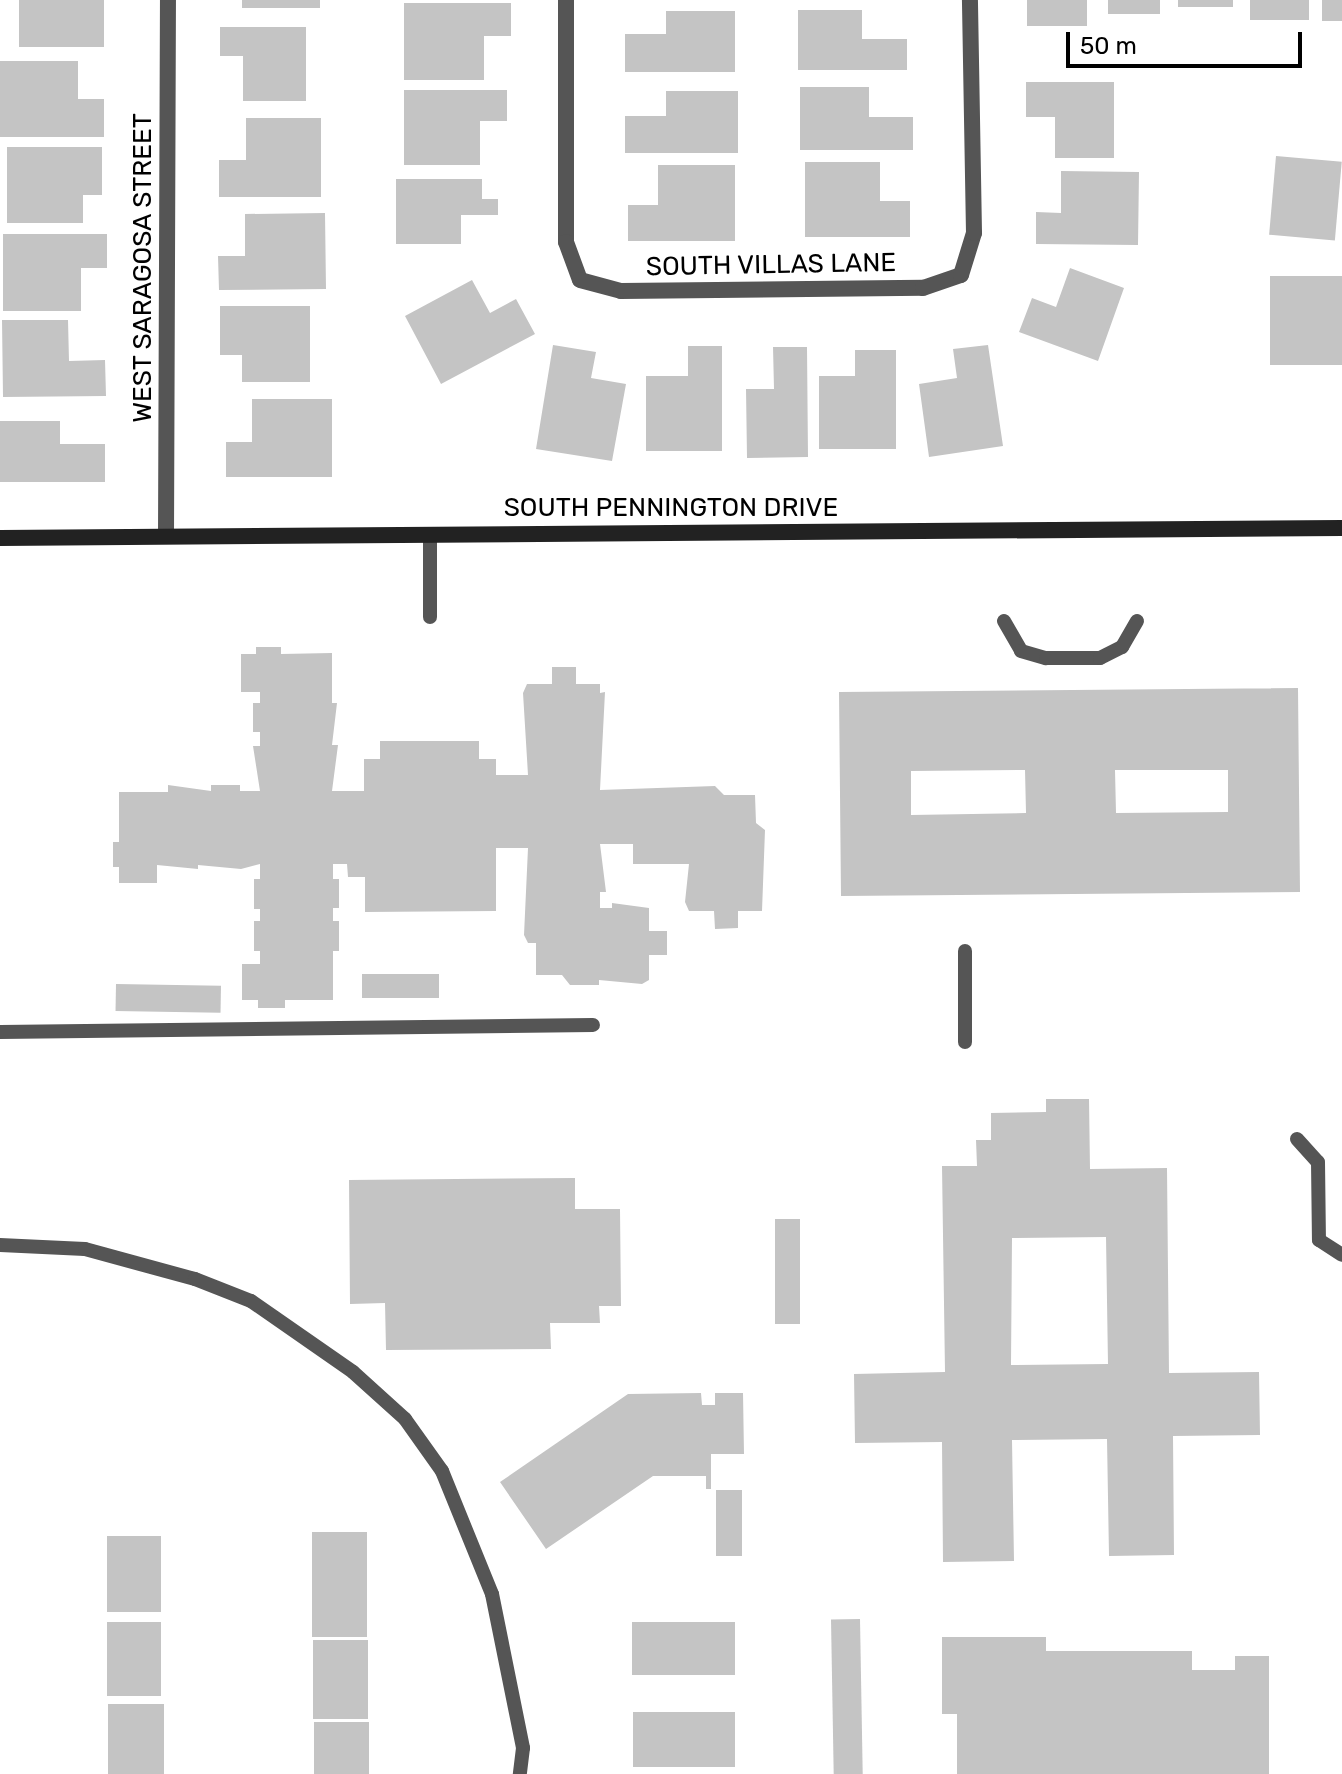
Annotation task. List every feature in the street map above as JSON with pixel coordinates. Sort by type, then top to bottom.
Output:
[{"type":"street","name":"WEST SARAGOSA STREET","points":[[166,536],[168,0]]},
{"type":"street","name":"SOUTH VILLAS LANE","points":[[566,0],[566,242],[580,280],[621,291],[923,288],[961,275],[974,233],[970,0]]},
{"type":"street","name":"SOUTH PENNINGTON DRIVE","points":[[0,538],[1342,528]]},
{"type":"lane","points":[[430,534],[430,617]]},
{"type":"lane","points":[[1004,621],[1021,651],[1060,658],[1100,658],[1122,647],[1137,621]]},
{"type":"lane","points":[[965,951],[965,1042]]},
{"type":"lane","points":[[0,1032],[593,1025]]},
{"type":"lane","points":[[1297,1139],[1318,1162],[1319,1240],[1342,1255]]},
{"type":"lane","points":[[0,1245],[85,1249],[251,1301],[353,1372],[405,1419],[442,1471],[492,1594],[523,1748],[520,1774]]},
{"type":"building","points":[[19,0],[104,0],[104,47],[19,47]]},
{"type":"building","points":[[242,0],[320,0],[320,8],[242,8]]},
{"type":"building","points":[[1027,0],[1087,0],[1087,26],[1027,26]]},
{"type":"building","points":[[1108,0],[1160,0],[1160,14],[1108,14]]},
{"type":"building","points":[[1178,0],[1233,0],[1233,7],[1178,7]]},
{"type":"building","points":[[1250,0],[1309,0],[1309,20],[1250,20]]},
{"type":"building","points":[[1322,0],[1342,0],[1342,21],[1322,21]]},
{"type":"building","points":[[404,3],[511,3],[511,36],[484,36],[484,80],[404,80]]},
{"type":"building","points":[[798,10],[862,10],[862,39],[907,39],[907,70],[798,70]]},
{"type":"building","points":[[666,11],[735,11],[735,72],[625,72],[625,34],[666,34]]},
{"type":"building","points":[[220,27],[306,27],[306,101],[243,101],[243,56],[220,56]]},
{"type":"building","points":[[0,61],[78,61],[78,99],[104,99],[104,137],[0,137]]},
{"type":"building","points":[[1026,82],[1114,82],[1114,158],[1055,158],[1055,117],[1026,117]]},
{"type":"building","points":[[800,87],[869,87],[869,117],[913,117],[913,150],[800,150]]},
{"type":"building","points":[[404,90],[507,90],[507,121],[480,121],[480,165],[404,165]]},
{"type":"building","points":[[666,91],[738,91],[738,153],[625,153],[625,116],[666,116]]},
{"type":"building","points":[[246,118],[321,118],[321,197],[219,197],[219,160],[246,160]]},
{"type":"building","points":[[7,147],[102,147],[102,195],[83,195],[83,223],[7,223]]},
{"type":"building","points":[[1276,156],[1342,162],[1335,240],[1269,235]]},
{"type":"building","points":[[805,162],[880,162],[880,201],[910,201],[910,237],[805,237]]},
{"type":"building","points":[[658,165],[735,165],[735,241],[628,241],[628,205],[658,205]]},
{"type":"building","points":[[1061,171],[1139,172],[1138,245],[1036,244],[1036,212],[1061,213]]},
{"type":"building","points":[[396,179],[482,179],[482,199],[498,199],[498,215],[461,215],[461,244],[396,244]]},
{"type":"building","points":[[325,213],[326,289],[219,290],[218,256],[245,256],[245,214]]},
{"type":"building","points":[[3,234],[107,234],[107,268],[81,268],[81,311],[3,311]]},
{"type":"building","points":[[1070,268],[1124,288],[1098,361],[1019,332],[1032,298],[1056,307]]},
{"type":"building","points":[[1270,276],[1342,276],[1342,365],[1270,365]]},
{"type":"building","points":[[472,280],[490,313],[516,299],[535,334],[441,384],[405,316]]},
{"type":"building","points":[[220,306],[310,306],[310,382],[242,382],[242,355],[220,355]]},
{"type":"building","points":[[2,320],[68,320],[69,361],[105,360],[106,396],[3,397]]},
{"type":"building","points":[[553,345],[596,352],[591,378],[626,384],[612,461],[536,449]]},
{"type":"building","points":[[988,345],[1003,446],[929,457],[919,384],[957,378],[953,349]]},
{"type":"building","points":[[688,346],[722,346],[722,451],[646,451],[646,376],[688,376]]},
{"type":"building","points":[[773,347],[807,347],[808,457],[747,458],[746,389],[774,389]]},
{"type":"building","points":[[855,350],[896,350],[896,449],[819,449],[819,376],[855,376]]},
{"type":"building","points":[[252,399],[332,399],[332,477],[226,477],[226,442],[252,442]]},
{"type":"building","points":[[0,421],[60,421],[60,444],[105,444],[105,482],[0,482]]},
{"type":"building","points":[[256,647],[281,647],[281,654],[332,653],[332,703],[337,703],[332,745],[338,745],[332,791],[364,791],[364,759],[380,759],[380,741],[479,741],[479,759],[496,759],[496,775],[528,775],[523,693],[527,684],[552,684],[552,667],[576,667],[576,684],[600,684],[600,693],[605,692],[600,790],[715,786],[724,795],[755,795],[756,823],[765,830],[762,911],[738,911],[738,928],[715,929],[714,911],[689,911],[685,902],[689,864],[633,864],[633,844],[600,844],[606,892],[600,892],[600,908],[612,908],[612,903],[649,908],[649,931],[667,931],[667,955],[649,955],[649,980],[642,984],[599,980],[599,985],[570,985],[562,975],[536,975],[536,943],[528,943],[524,935],[528,848],[496,848],[496,911],[365,912],[365,877],[348,877],[347,864],[333,864],[333,879],[339,879],[339,908],[333,908],[333,921],[339,921],[339,951],[333,951],[333,1000],[285,1000],[285,1008],[258,1008],[258,1000],[242,1000],[242,964],[260,964],[260,951],[254,951],[254,921],[260,921],[260,909],[254,909],[254,879],[260,879],[260,864],[241,869],[157,865],[157,883],[119,883],[119,867],[113,867],[113,842],[119,842],[119,792],[168,792],[168,785],[211,791],[211,785],[240,785],[240,791],[260,791],[253,746],[260,746],[260,732],[253,732],[253,703],[260,703],[260,692],[241,692],[241,654],[256,654]]},
{"type":"building","points":[[1298,688],[1300,892],[841,896],[839,692]],"holes":[[[1025,770],[1026,813],[911,815],[911,771]],[[1115,770],[1228,770],[1228,812],[1116,813]]]},
{"type":"building","points":[[362,974],[439,974],[439,998],[362,998]]},
{"type":"building","points":[[116,984],[221,986],[221,1013],[116,1011]]},
{"type":"building","points":[[1046,1099],[1089,1099],[1090,1169],[1167,1168],[1169,1373],[1259,1372],[1260,1435],[1173,1436],[1174,1555],[1109,1556],[1107,1439],[1012,1440],[1014,1561],[943,1562],[942,1442],[855,1443],[854,1374],[945,1372],[942,1166],[977,1166],[976,1140],[991,1140],[991,1113],[1046,1112]],"holes":[[[1106,1237],[1108,1364],[1011,1365],[1012,1238]]]},
{"type":"building","points":[[575,1178],[575,1209],[620,1209],[621,1306],[599,1306],[600,1323],[550,1323],[551,1349],[386,1350],[385,1303],[350,1304],[349,1180]]},
{"type":"building","points":[[775,1219],[800,1219],[800,1324],[775,1324]]},
{"type":"building","points":[[701,1393],[702,1405],[715,1405],[715,1393],[743,1393],[744,1454],[711,1454],[711,1489],[706,1489],[706,1476],[653,1476],[546,1549],[500,1482],[628,1394]]},
{"type":"building","points":[[716,1490],[742,1490],[742,1556],[716,1556]]},
{"type":"building","points":[[312,1532],[367,1532],[367,1637],[312,1637]]},
{"type":"building","points":[[107,1536],[161,1536],[161,1612],[107,1612]]},
{"type":"building","points":[[860,1619],[863,1774],[834,1774],[831,1620]]},
{"type":"building","points":[[107,1622],[161,1622],[161,1696],[107,1696]]},
{"type":"building","points":[[632,1622],[735,1622],[735,1675],[632,1675]]},
{"type":"building","points":[[942,1637],[1046,1637],[1046,1651],[1192,1651],[1192,1670],[1235,1670],[1235,1656],[1269,1656],[1269,1774],[957,1774],[957,1714],[942,1714]]},
{"type":"building","points":[[313,1640],[368,1640],[368,1719],[313,1719]]},
{"type":"building","points":[[108,1704],[164,1704],[164,1774],[108,1774]]},
{"type":"building","points":[[633,1712],[735,1712],[735,1767],[633,1767]]},
{"type":"building","points":[[314,1722],[369,1722],[369,1774],[314,1774]]}]
